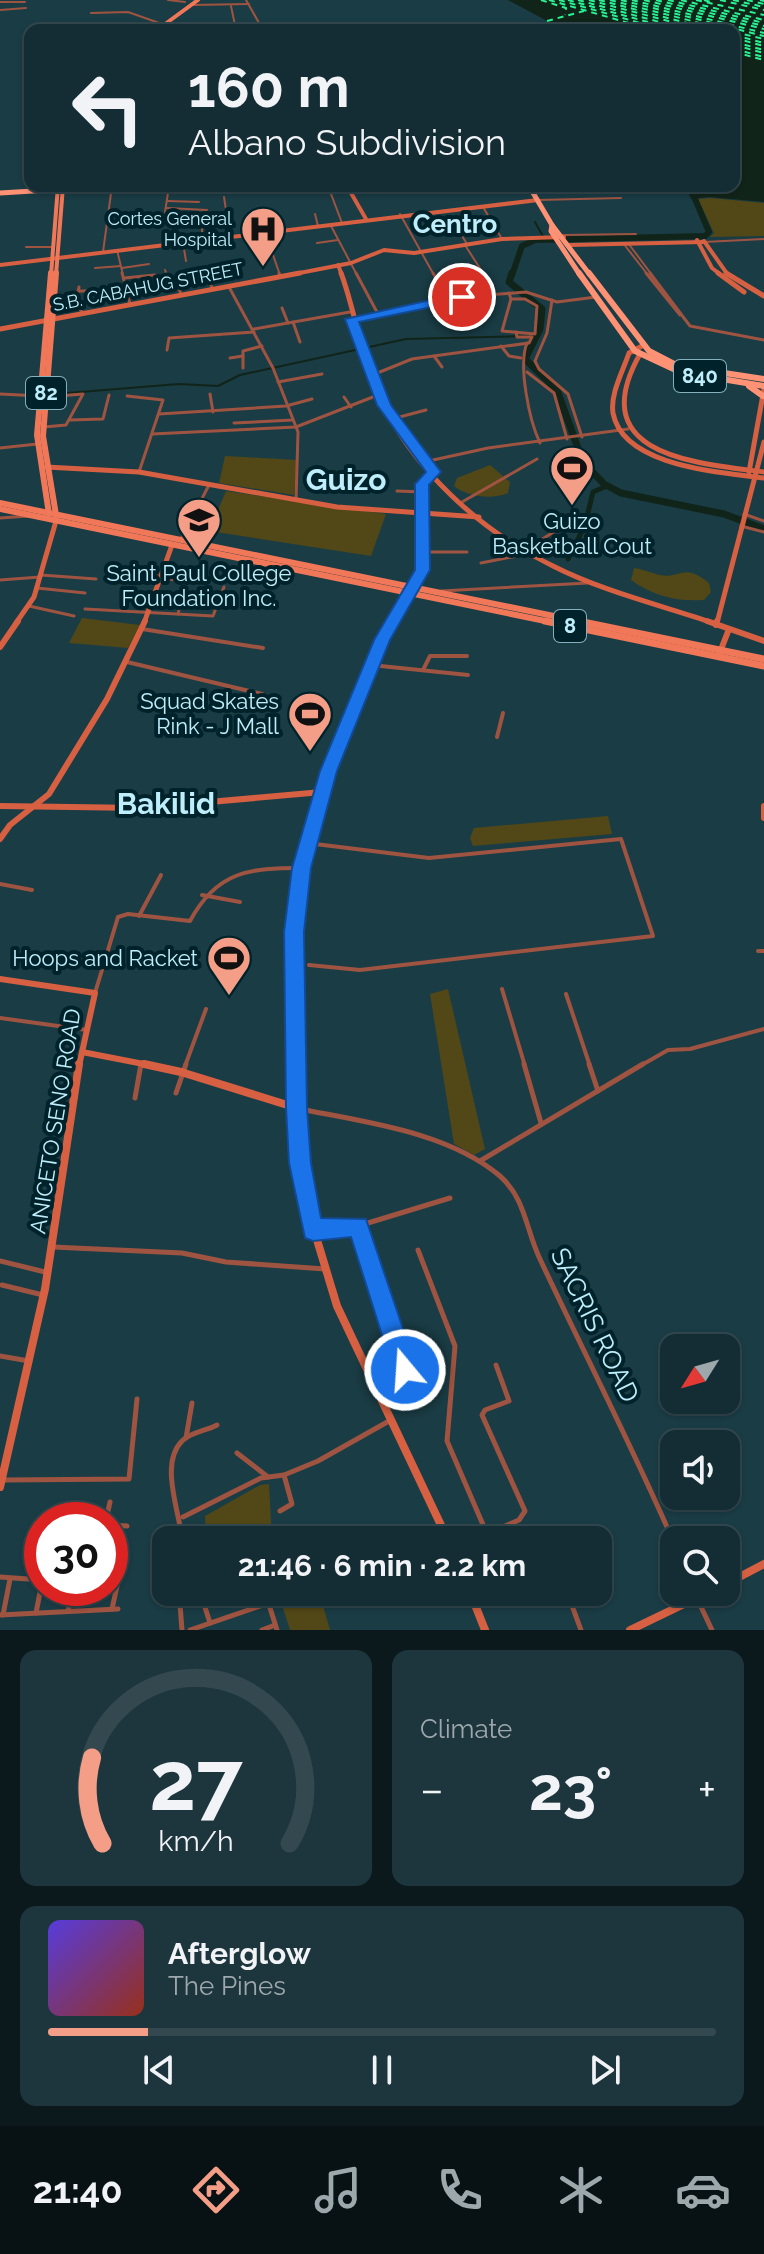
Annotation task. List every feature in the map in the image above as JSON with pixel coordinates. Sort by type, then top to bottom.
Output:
[{"type":"highway","points":[[0,193],[24,191]]},
{"type":"highway","name":"840","points":[[533,192],[559,239],[633,349],[680,372],[764,387]]},
{"type":"highway","name":"840","points":[[559,239],[642,346],[678,366],[764,376]]},
{"type":"highway","points":[[745,383],[763,396]]},
{"type":"main road","points":[[162,24],[189,2]]},
{"type":"main road","points":[[164,22],[189,2]]},
{"type":"main road","points":[[162,24],[189,2]]},
{"type":"main road","name":"82","points":[[52,519],[43,467],[45,352],[61,192]]},
{"type":"main road","name":"82","points":[[54,258],[52,247],[56,229]]},
{"type":"main road","name":"82","points":[[44,396],[37,444],[55,504],[52,519]]},
{"type":"main road","points":[[29,512],[47,496]]},
{"type":"main road","points":[[55,504],[69,519]]},
{"type":"main road","name":"8","points":[[0,506],[52,519],[69,519],[158,538],[172,545],[719,653],[764,659]]},
{"type":"main road","name":"8","points":[[0,506],[158,538],[181,539],[413,591],[433,592],[719,653],[764,666]]},
{"type":"street","points":[[168,0],[231,6],[247,2],[260,24]]},
{"type":"street","points":[[0,2],[25,2]]},
{"type":"street","points":[[231,6],[235,24]]},
{"type":"street","points":[[0,10],[26,8]]},
{"type":"street","points":[[91,13],[111,10],[150,16],[164,22]]},
{"type":"street","points":[[103,252],[113,192]]},
{"type":"street","points":[[164,219],[169,192]]},
{"type":"street","points":[[330,192],[342,223]]},
{"type":"street","points":[[350,192],[366,219]]},
{"type":"street","points":[[224,197],[230,236]]},
{"type":"street","points":[[0,265],[481,205],[621,198]]},
{"type":"street","points":[[168,201],[199,202]]},
{"type":"street","points":[[481,205],[502,239]]},
{"type":"street","points":[[167,208],[207,210]]},
{"type":"street","points":[[315,214],[318,226]]},
{"type":"street","points":[[400,214],[448,300]]},
{"type":"street","points":[[202,216],[202,240]]},
{"type":"street","points":[[454,223],[483,273]]},
{"type":"street","points":[[330,224],[378,314]]},
{"type":"street","points":[[265,232],[280,276]]},
{"type":"street","points":[[559,239],[625,243],[635,237],[701,241],[764,239]]},
{"type":"street","name":"S.B. CABAHUG STREET","points":[[0,329],[350,263],[382,249],[421,252],[502,239],[635,237]]},
{"type":"street","points":[[317,243],[338,240]]},
{"type":"street","points":[[701,241],[718,275],[764,298]]},
{"type":"street","points":[[183,243],[186,261]]},
{"type":"street","points":[[625,243],[690,326],[702,331],[764,340]]},
{"type":"street","points":[[26,247],[52,247]]},
{"type":"street","points":[[117,250],[130,304]]},
{"type":"street","points":[[95,268],[149,264]]},
{"type":"street","points":[[338,265],[360,348],[378,395],[424,462],[462,502],[525,553],[594,583],[764,641]]},
{"type":"street","points":[[206,268],[212,288]]},
{"type":"street","points":[[165,270],[169,280],[176,280],[181,294]]},
{"type":"street","points":[[124,278],[155,275]]},
{"type":"street","points":[[228,286],[262,346],[296,427],[299,467],[296,500]]},
{"type":"street","points":[[83,313],[76,304],[78,289],[97,291]]},
{"type":"street","points":[[352,319],[448,300],[509,293],[523,292],[552,300],[596,297]]},
{"type":"street","points":[[509,293],[511,299],[502,331],[532,337],[521,358],[527,372],[532,421],[540,443]]},
{"type":"street","points":[[511,299],[525,299],[538,311],[535,334],[516,334]]},
{"type":"street","points":[[552,300],[547,333],[535,358],[539,369],[568,394],[580,438]]},
{"type":"street","points":[[432,303],[445,321],[464,320]]},
{"type":"street","points":[[282,308],[300,342]]},
{"type":"street","points":[[167,350],[169,338],[254,330],[350,312]]},
{"type":"street","points":[[370,376],[409,359],[527,343]]},
{"type":"street","points":[[243,368],[243,351],[262,346]]},
{"type":"street","points":[[501,346],[509,356],[521,358]]},
{"type":"street","points":[[642,346],[633,349],[613,406],[620,430],[638,448],[661,459],[756,475]]},
{"type":"street","points":[[640,354],[621,407],[628,429],[645,444],[666,454],[756,475]]},
{"type":"street","points":[[230,358],[243,356]]},
{"type":"street","points":[[434,356],[442,367]]},
{"type":"street","points":[[527,372],[554,393],[569,440]]},
{"type":"street","points":[[278,382],[322,374]]},
{"type":"street","points":[[756,475],[755,437],[764,387]]},
{"type":"street","points":[[0,394],[44,396],[82,393],[66,425],[44,427]]},
{"type":"street","points":[[210,394],[213,412]]},
{"type":"street","points":[[70,420],[103,419],[109,395]]},
{"type":"street","points":[[152,434],[296,427],[378,395]]},
{"type":"street","points":[[127,396],[163,398],[139,472]]},
{"type":"street","points":[[344,397],[351,407]]},
{"type":"street","points":[[159,414],[286,406],[312,399]]},
{"type":"street","points":[[392,419],[426,410]]},
{"type":"street","points":[[234,423],[293,420]]},
{"type":"street","points":[[424,462],[488,448],[569,440],[628,429]]},
{"type":"street","points":[[716,625],[764,440],[755,437]]},
{"type":"street","points":[[0,448],[37,444]]},
{"type":"street","points":[[462,502],[537,459]]},
{"type":"street","points":[[43,467],[139,472],[296,500],[425,515],[479,517]]},
{"type":"street","points":[[433,472],[423,479],[424,552],[413,591],[371,665],[322,792],[307,843],[294,932],[297,1108],[302,1180],[313,1231],[337,1306],[441,1526]]},
{"type":"street","points":[[181,539],[209,483]]},
{"type":"street","points":[[397,491],[423,492]]},
{"type":"street","points":[[481,563],[525,553],[563,526],[577,511]]},
{"type":"street","points":[[0,518],[29,512]]},
{"type":"street","points":[[0,647],[29,606],[37,588],[52,519]]},
{"type":"street","points":[[743,520],[764,521]]},
{"type":"street","points":[[743,520],[764,532]]},
{"type":"street","points":[[0,839],[29,809],[49,794],[61,777],[127,662],[172,545]]},
{"type":"street","points":[[424,552],[467,552]]},
{"type":"street","points":[[0,580],[41,576],[96,579]]},
{"type":"street","points":[[161,578],[184,581]]},
{"type":"street","points":[[433,592],[594,583]]},
{"type":"street","points":[[85,609],[213,616],[224,587]]},
{"type":"street","points":[[37,588],[85,593]]},
{"type":"street","points":[[178,614],[183,593]]},
{"type":"street","points":[[29,606],[74,616]]},
{"type":"street","points":[[142,629],[263,648]]},
{"type":"street","points":[[719,653],[729,629]]},
{"type":"street","points":[[422,671],[430,656],[467,656]]},
{"type":"street","points":[[127,662],[262,694]]},
{"type":"street","points":[[371,665],[468,675]]},
{"type":"street","points":[[497,737],[503,713]]},
{"type":"street","points":[[0,806],[29,809],[142,808],[322,792]]},
{"type":"street","points":[[764,806],[764,818]]},
{"type":"street","points":[[307,843],[429,858],[621,839],[653,936],[360,970],[309,965]]},
{"type":"street","points":[[161,875],[139,916],[190,921],[202,895],[250,868],[302,868]]},
{"type":"street","points":[[0,884],[32,890]]},
{"type":"street","points":[[202,895],[240,902]]},
{"type":"street","name":"ANICETO SENO ROAD","points":[[1,1484],[31,1362],[82,1052],[95,993],[117,920],[128,914],[139,916]]},
{"type":"street","points":[[0,979],[95,993]]},
{"type":"street","points":[[502,989],[541,1123]]},
{"type":"street","points":[[566,994],[598,1091]]},
{"type":"street","points":[[176,1093],[206,1009]]},
{"type":"street","points":[[0,1018],[87,1030]]},
{"type":"street","points":[[480,1161],[668,1050],[690,1049],[764,1029]]},
{"type":"street","points":[[82,1052],[181,1072],[297,1108]]},
{"type":"street","points":[[135,1098],[141,1064]]},
{"type":"street","name":"SACRIS ROAD","points":[[297,1108],[454,1149],[480,1161],[517,1193],[537,1253],[635,1453],[667,1526]]},
{"type":"street","points":[[313,1231],[358,1226],[450,1198]]},
{"type":"street","points":[[358,1226],[405,1370],[403,1393],[385,1405]]},
{"type":"street","points":[[52,1247],[182,1253],[226,1262],[325,1269]]},
{"type":"street","points":[[418,1250],[455,1346],[447,1441],[484,1526]]},
{"type":"street","points":[[0,1261],[48,1273]]},
{"type":"street","points":[[2,1285],[43,1295]]},
{"type":"street","points":[[0,1356],[31,1362]]},
{"type":"street","points":[[496,1365],[509,1401],[485,1410],[482,1415],[525,1511],[519,1520],[505,1526]]},
{"type":"street","points":[[1,1484],[129,1479],[137,1399]]},
{"type":"street","points":[[183,1526],[171,1469],[175,1452],[186,1438],[192,1403]]},
{"type":"street","points":[[183,1517],[268,1477],[284,1475],[318,1461],[391,1419]]},
{"type":"street","points":[[186,1438],[217,1425]]},
{"type":"street","points":[[237,1453],[268,1477]]},
{"type":"street","points":[[280,1511],[292,1504],[284,1475]]},
{"type":"street","points":[[740,1577],[764,1564]]},
{"type":"street","points":[[0,1577],[24,1579]]},
{"type":"street","points":[[10,1579],[1,1615],[115,1609],[115,1606]]},
{"type":"street","points":[[36,1613],[37,1606]]},
{"type":"street","points":[[68,1611],[69,1606]]},
{"type":"street","points":[[180,1606],[182,1630]]},
{"type":"street","points":[[205,1606],[210,1623]]},
{"type":"street","points":[[190,1630],[260,1606]]},
{"type":"street","points":[[262,1630],[276,1628],[270,1606]]},
{"type":"street","points":[[476,1606],[485,1630]]},
{"type":"street","points":[[572,1606],[581,1630]]},
{"type":"street","points":[[630,1630],[675,1606]]},
{"type":"street","points":[[700,1606],[712,1630]]},
{"type":"shaded area","points":[[508,0],[764,0],[764,202],[709,197],[691,199],[688,192],[740,192],[740,24],[553,24]]},
{"type":"shaded area","points":[[698,199],[764,203],[764,236],[710,237],[714,233]]},
{"type":"shaded area","points":[[225,456],[297,460],[294,495],[219,483]]},
{"type":"shaded area","points":[[490,465],[510,482],[508,493],[480,496],[454,486],[457,478]]},
{"type":"shaded area","points":[[226,491],[386,514],[371,556],[209,531]]},
{"type":"shaded area","points":[[634,568],[667,576],[693,573],[709,583],[711,592],[704,600],[666,597],[631,580]]},
{"type":"shaded area","points":[[82,618],[140,625],[128,648],[69,643]]},
{"type":"shaded area","points":[[608,816],[612,834],[473,846],[470,838],[474,828]]},
{"type":"shaded area","points":[[448,989],[485,1149],[474,1155],[454,1144],[430,994]]},
{"type":"shaded area","points":[[269,1484],[271,1526],[205,1526],[205,1516],[260,1485]]},
{"type":"shaded area","points":[[282,1606],[323,1606],[330,1630],[290,1630]]},
{"type":"waterway","points":[[512,275],[522,246],[535,240],[705,236],[709,232],[695,199]]},
{"type":"waterway","points":[[535,222],[545,240]]},
{"type":"waterway","points":[[512,273],[509,282],[542,309],[540,329],[525,359],[557,390],[583,462],[604,484],[621,493],[724,514],[764,529]]},
{"type":"waterway","points":[[55,394],[179,384],[218,386],[240,375],[406,339],[528,336]]},
{"type":"waterway","points":[[568,559],[585,525],[593,492],[607,486]]},
{"type":"ferry route","points":[[541,0],[566,8],[565,15]]},
{"type":"ferry route","points":[[549,0],[632,24]]},
{"type":"ferry route","points":[[559,0],[644,24]]},
{"type":"ferry route","points":[[568,0],[655,24]]},
{"type":"ferry route","points":[[578,0],[667,24]]},
{"type":"ferry route","points":[[589,0],[679,24]]},
{"type":"ferry route","points":[[599,0],[691,24]]},
{"type":"ferry route","points":[[610,0],[704,24]]},
{"type":"ferry route","points":[[621,0],[716,24]]},
{"type":"ferry route","points":[[632,0],[728,24]]},
{"type":"ferry route","points":[[644,0],[764,29]]},
{"type":"ferry route","points":[[656,0],[764,26]]},
{"type":"ferry route","points":[[668,0],[764,23]]},
{"type":"ferry route","points":[[681,0],[764,20]]},
{"type":"ferry route","points":[[696,0],[764,15]]},
{"type":"ferry route","points":[[704,0],[714,3]]},
{"type":"ferry route","points":[[720,0],[764,10]]},
{"type":"ferry route","points":[[733,0],[764,7]]},
{"type":"ferry route","points":[[747,0],[764,4]]},
{"type":"ferry route","points":[[760,0],[764,1]]},
{"type":"ferry route","points":[[547,21],[584,11]]},
{"type":"ferry route","points":[[740,27],[764,33]]},
{"type":"ferry route","points":[[740,30],[764,36]]},
{"type":"ferry route","points":[[740,33],[764,39]]},
{"type":"ferry route","points":[[740,37],[764,43]]},
{"type":"ferry route","points":[[740,40],[764,46]]},
{"type":"ferry route","points":[[740,44],[764,50]]},
{"type":"ferry route","points":[[740,47],[764,53]]},
{"type":"ferry route","points":[[740,51],[764,57]]},
{"type":"ferry route","points":[[740,54],[764,60]]},
{"type":"place","name":"Cortes General Hospital","points":[[263,268]]},
{"type":"place","name":"Guizo Basketball Cout","points":[[572,507]]},
{"type":"place","name":"Saint Paul College Foundation Inc.","points":[[199,559]]},
{"type":"place","name":"Squad Skates Rink - J Mall","points":[[310,753]]},
{"type":"place","name":"Hoops and Racket","points":[[229,997]]},
{"type":"district","name":"Centro","points":[[455,224]]},
{"type":"district","name":"Guizo","points":[[346,480]]},
{"type":"district","name":"Bakilid","points":[[166,804]]},
{"type":"route","points":[[405,1370],[358,1226],[313,1231],[300,1163],[294,932],[302,868],[329,771],[382,640],[423,570],[425,515],[422,484],[423,479],[433,472],[384,405],[370,376],[352,319],[462,297]]}]
